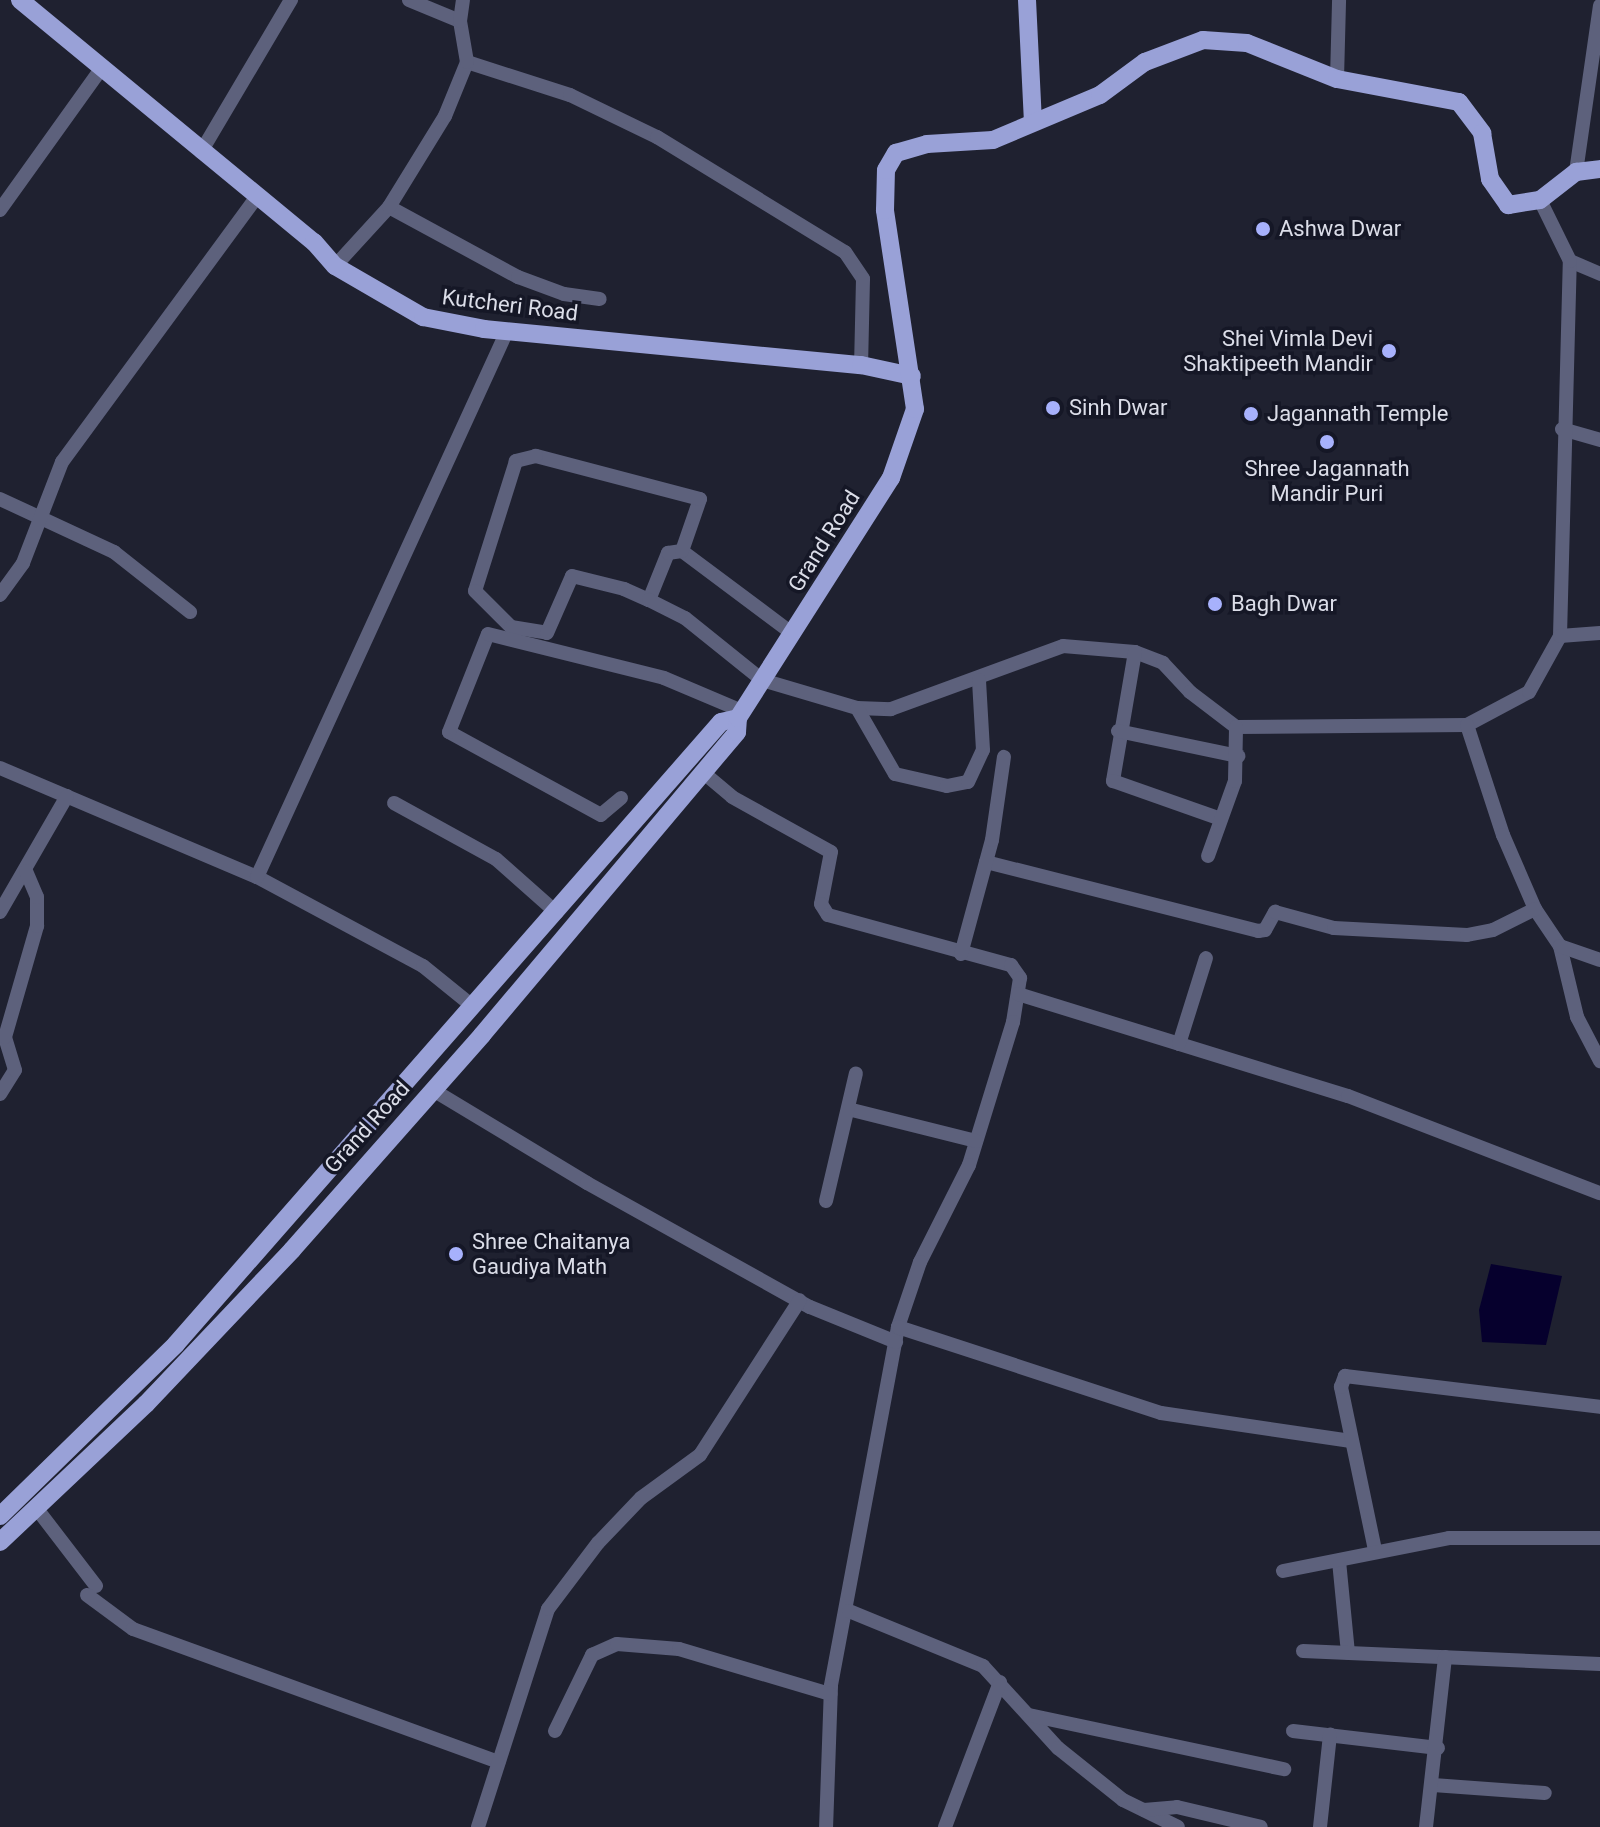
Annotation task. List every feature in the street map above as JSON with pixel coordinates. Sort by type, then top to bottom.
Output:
[{"type":"main road","name":"Kutcheri Road","points":[[20,0],[201,152],[258,195],[335,266],[423,317],[507,331],[861,365],[912,376]]},
{"type":"main road","points":[[1027,0],[1033,121],[1100,95],[1145,62],[1203,40],[1247,43],[1337,79],[1459,102],[1482,133],[1490,179],[1508,205],[1540,200],[1576,172],[1600,169]]},
{"type":"main road","name":"Grand Road","points":[[0,1542],[200,1347],[490,1026],[705,774],[737,732],[740,714],[891,478],[915,409],[912,376],[893,288],[886,170],[896,153],[927,144],[993,140],[1033,121]]},
{"type":"main road","name":"Grand Road","points":[[0,1516],[176,1344],[470,1004],[557,913],[721,722],[740,714]]},
{"type":"main road","points":[[470,1004],[490,1026]]},
{"type":"street","points":[[201,152],[291,0]]},
{"type":"street","points":[[409,0],[460,21]]},
{"type":"street","points":[[335,266],[389,207],[445,116],[467,62],[460,21],[463,0]]},
{"type":"street","points":[[1337,79],[1339,0]]},
{"type":"street","points":[[1576,172],[1600,6]]},
{"type":"street","points":[[467,62],[570,95],[657,137],[845,252],[863,279],[861,365]]},
{"type":"street","points":[[0,210],[101,69]]},
{"type":"street","points":[[0,595],[23,563],[37,518],[62,462],[258,195]]},
{"type":"street","points":[[682,551],[700,499],[536,456],[516,461],[475,591],[511,627],[547,633],[572,576],[649,600],[685,618],[762,680],[857,708],[891,709],[979,680],[1063,646],[1135,652],[1163,663],[1190,692],[1236,727],[1467,725],[1529,692],[1560,636],[1562,429],[1570,261],[1540,200]]},
{"type":"street","points":[[389,207],[518,277],[564,294],[600,299]]},
{"type":"street","points":[[1570,261],[1600,274]]},
{"type":"street","points":[[257,877],[507,331]]},
{"type":"street","points":[[1562,429],[1600,440]]},
{"type":"street","points":[[0,499],[114,552],[190,612]]},
{"type":"street","points":[[649,600],[668,553],[682,551],[793,634]]},
{"type":"street","points":[[1560,636],[1600,633]]},
{"type":"street","points":[[621,798],[601,815],[449,732],[488,634],[664,678],[740,714]]},
{"type":"street","points":[[1135,652],[1118,731],[1113,781],[1221,819]]},
{"type":"street","points":[[857,708],[895,774],[947,786],[968,782],[983,750],[979,680]]},
{"type":"street","points":[[1467,725],[1503,835],[1535,909],[1560,946],[1577,1017],[1600,1061]]},
{"type":"street","points":[[1208,856],[1238,756],[1236,727]]},
{"type":"street","points":[[1118,731],[1238,756]]},
{"type":"street","points":[[961,954],[986,862],[1004,757]]},
{"type":"street","points":[[0,768],[257,877],[423,966],[470,1004]]},
{"type":"street","points":[[705,774],[732,797],[831,852],[821,904],[828,915],[961,954],[1011,965],[1020,978],[976,1141],[920,1262],[898,1327],[849,1611],[830,1694],[826,1827]]},
{"type":"street","points":[[0,912],[67,796]]},
{"type":"street","points":[[394,803],[496,859],[557,913]]},
{"type":"street","points":[[986,862],[1258,931],[1265,930],[1275,912],[1334,928],[1467,935],[1493,930],[1535,909]]},
{"type":"street","points":[[0,1094],[15,1070],[5,1037],[39,911],[26,871]]},
{"type":"street","points":[[1560,946],[1600,960]]},
{"type":"street","points":[[1179,1044],[1206,958]]},
{"type":"street","points":[[1018,994],[1348,1096],[1600,1193]]},
{"type":"street","points":[[826,1201],[856,1073]]},
{"type":"street","points":[[433,1090],[574,1176],[800,1300],[896,1342]]},
{"type":"street","points":[[848,1109],[976,1141]]},
{"type":"street","points":[[478,1827],[548,1609],[630,1509],[700,1455],[800,1300]]},
{"type":"street","points":[[898,1327],[1161,1413],[1351,1441]]},
{"type":"street","points":[[1375,1550],[1341,1380],[1353,1375],[1600,1407]]},
{"type":"street","points":[[37,1509],[91,1590],[133,1629],[499,1762]]},
{"type":"street","points":[[1283,1571],[1339,1561],[1375,1550],[1477,1536],[1600,1538]]},
{"type":"street","points":[[1339,1561],[1348,1653]]},
{"type":"street","points":[[849,1611],[966,1657],[1000,1682],[1058,1748],[1123,1800],[1178,1827]]},
{"type":"street","points":[[555,1731],[592,1655],[617,1644],[679,1649],[830,1694]]},
{"type":"street","points":[[1303,1651],[1600,1664]]},
{"type":"street","points":[[1426,1827],[1438,1748],[1445,1657]]},
{"type":"street","points":[[945,1827],[1000,1682]]},
{"type":"street","points":[[1029,1715],[1284,1769]]},
{"type":"street","points":[[1293,1731],[1438,1748]]},
{"type":"street","points":[[1320,1827],[1330,1735]]},
{"type":"street","points":[[1433,1785],[1545,1793]]},
{"type":"street","points":[[1142,1810],[1177,1807],[1261,1827]]},
{"type":"shaded area","points":[[1491,1264],[1562,1276],[1546,1345],[1482,1342],[1479,1310]]},
{"type":"place","name":"Ashwa Dwar","points":[[1263,229]]},
{"type":"place","name":"Shei Vimla Devi Shaktipeeth Mandir","points":[[1389,351]]},
{"type":"place","name":"Sinh Dwar","points":[[1053,408]]},
{"type":"place","name":"Jagannath Temple","points":[[1251,414]]},
{"type":"place","name":"Shree Jagannath Mandir Puri","points":[[1327,442]]},
{"type":"place","name":"Bagh Dwar","points":[[1215,604]]},
{"type":"place","name":"Shree Chaitanya Gaudiya Math","points":[[456,1254]]}]
